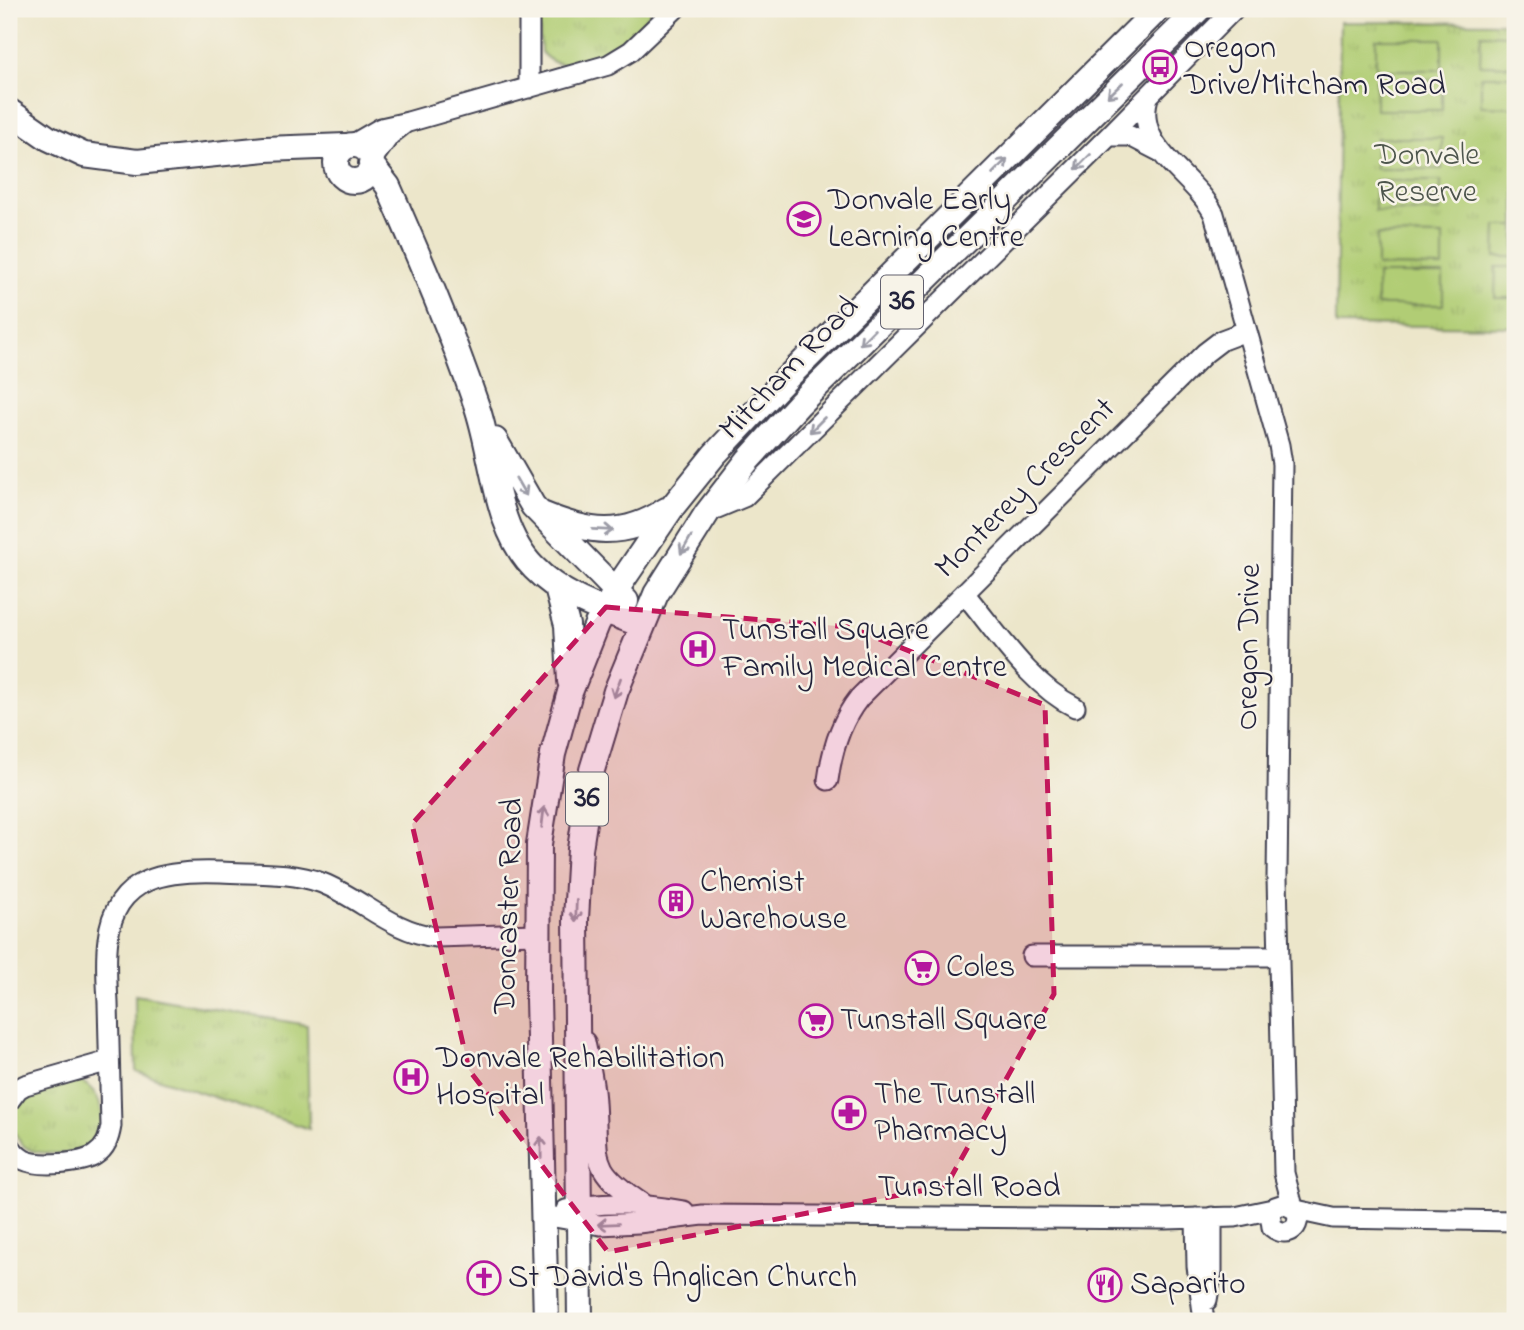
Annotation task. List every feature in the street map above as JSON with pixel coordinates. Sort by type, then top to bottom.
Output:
[{"type":"main road","name":"Mitcham Road","points":[[610,600],[673,506],[714,455],[783,382],[1158,9]]},
{"type":"main road","name":"Mitcham Road","points":[[642,625],[656,594],[707,513],[748,460],[799,404],[1199,9]]},
{"type":"main road","points":[[9,111],[48,138],[84,155],[137,162],[265,149],[362,147],[369,153],[369,172],[362,179],[346,179]]},
{"type":"main road","points":[[346,179],[337,168],[336,161],[341,151],[348,146]]},
{"type":"main road","points":[[265,149],[318,161],[346,179],[365,185],[378,195],[412,243]]},
{"type":"main road","points":[[371,163],[388,186],[477,406],[519,485],[538,513],[571,547],[610,600]]},
{"type":"main road","points":[[477,406],[509,529],[533,568],[557,588],[581,601],[610,600],[628,603],[642,625]]},
{"type":"main road","points":[[538,513],[580,527],[616,530],[643,524],[673,506]]},
{"type":"main road","points":[[533,568],[537,559],[546,552],[571,547]]},
{"type":"main road","points":[[557,588],[568,625],[570,692]]},
{"type":"main road","name":"Doncaster Road","points":[[546,1321],[537,934],[539,844],[553,754],[570,692],[610,600]]},
{"type":"main road","name":"Doncaster Road","points":[[580,1321],[575,982],[580,849],[592,770],[600,738],[642,625]]},
{"type":"main road","points":[[553,754],[570,734],[579,729],[590,730],[600,738]]},
{"type":"street","points":[[529,9],[529,88]]},
{"type":"street","points":[[348,146],[381,128],[592,71],[631,51],[675,9]]},
{"type":"street","points":[[707,513],[744,497],[1234,9]]},
{"type":"street","name":"Oregon Drive","points":[[1148,97],[1144,122],[1160,151],[1204,197],[1214,214],[1282,464],[1277,865],[1284,1215]]},
{"type":"street","points":[[371,163],[390,135],[408,122]]},
{"type":"street","name":"Oregon Drive","points":[[1109,136],[1130,136],[1160,151]]},
{"type":"street","name":"Monterey Crescent","points":[[828,780],[833,748],[851,708],[1205,353],[1222,340],[1247,331]]},
{"type":"street","points":[[964,593],[1034,678],[1054,696],[1075,707]]},
{"type":"street","points":[[9,1144],[16,1154],[32,1163],[73,1162],[95,1156],[109,1138],[108,936],[119,905],[127,894],[149,879],[190,871],[302,877],[335,889],[391,923],[421,935],[436,937],[537,934]]},
{"type":"street","points":[[1032,956],[1278,956]]},
{"type":"street","name":"Tunstall Road","points":[[575,982],[595,1097],[598,1157],[610,1179],[643,1204]]},
{"type":"street","points":[[9,1101],[25,1085],[109,1061]]},
{"type":"street","name":"Tunstall Road","points":[[578,1215],[602,1203],[643,1204],[703,1215]]},
{"type":"street","name":"Tunstall Road","points":[[542,1215],[578,1215],[600,1225],[703,1215],[1204,1218],[1284,1215],[1515,1221]]},
{"type":"street","points":[[1204,1218],[1197,1266],[1204,1316]]},
{"type":"highlighted area","points":[[606,607],[849,627],[1045,705],[1054,994],[946,1186],[608,1252],[469,1070],[412,824]]},
{"type":"green space","points":[[538,9],[653,9],[615,49],[594,60],[571,65],[550,60],[541,52]]},
{"type":"green space","name":"Donvale Reserve","points":[[1340,22],[1515,23],[1515,327],[1336,325]]},
{"type":"green space","points":[[1481,34],[1515,35],[1515,66],[1480,65]]},
{"type":"green space","points":[[1376,39],[1442,39],[1442,70],[1376,70]]},
{"type":"green space","points":[[1481,76],[1515,76],[1515,107],[1481,106]]},
{"type":"green space","points":[[1376,79],[1442,80],[1442,110],[1376,110]]},
{"type":"green space","points":[[1376,138],[1442,138],[1442,169],[1376,169]]},
{"type":"green space","points":[[1375,181],[1441,181],[1440,212],[1375,211]]},
{"type":"green space","points":[[1496,226],[1515,226],[1515,257],[1495,257]]},
{"type":"green space","points":[[1377,235],[1443,236],[1443,267],[1377,266]]},
{"type":"green space","points":[[1496,267],[1515,267],[1515,298],[1495,298]]},
{"type":"green space","points":[[1377,274],[1443,274],[1443,305],[1377,305]]},
{"type":"green space","points":[[135,995],[307,1025],[309,1129],[136,1071]]},
{"type":"green space","points":[[79,1081],[95,1093],[102,1112],[101,1133],[97,1141],[86,1150],[65,1153],[38,1152],[23,1145],[14,1130],[13,1122],[17,1105],[23,1098],[50,1087]]},
{"type":"place","name":"Oregon Drive/Mitcham Road","points":[[1160,67]]},
{"type":"place","name":"Donvale Early Learning Centre","points":[[804,219]]},
{"type":"place","name":"Tunstall Square Family Medical Centre","points":[[698,649]]},
{"type":"place","name":"Chemist Warehouse","points":[[676,901]]},
{"type":"place","name":"Coles","points":[[922,968]]},
{"type":"place","name":"Tunstall Square","points":[[816,1021]]},
{"type":"place","name":"Donvale Rehabilitation Hospital","points":[[411,1077]]},
{"type":"place","name":"The Tunstall Pharmacy","points":[[849,1113]]},
{"type":"place","name":"St David's Anglican Church","points":[[484,1278]]},
{"type":"place","name":"Saparito","points":[[1105,1285]]}]
